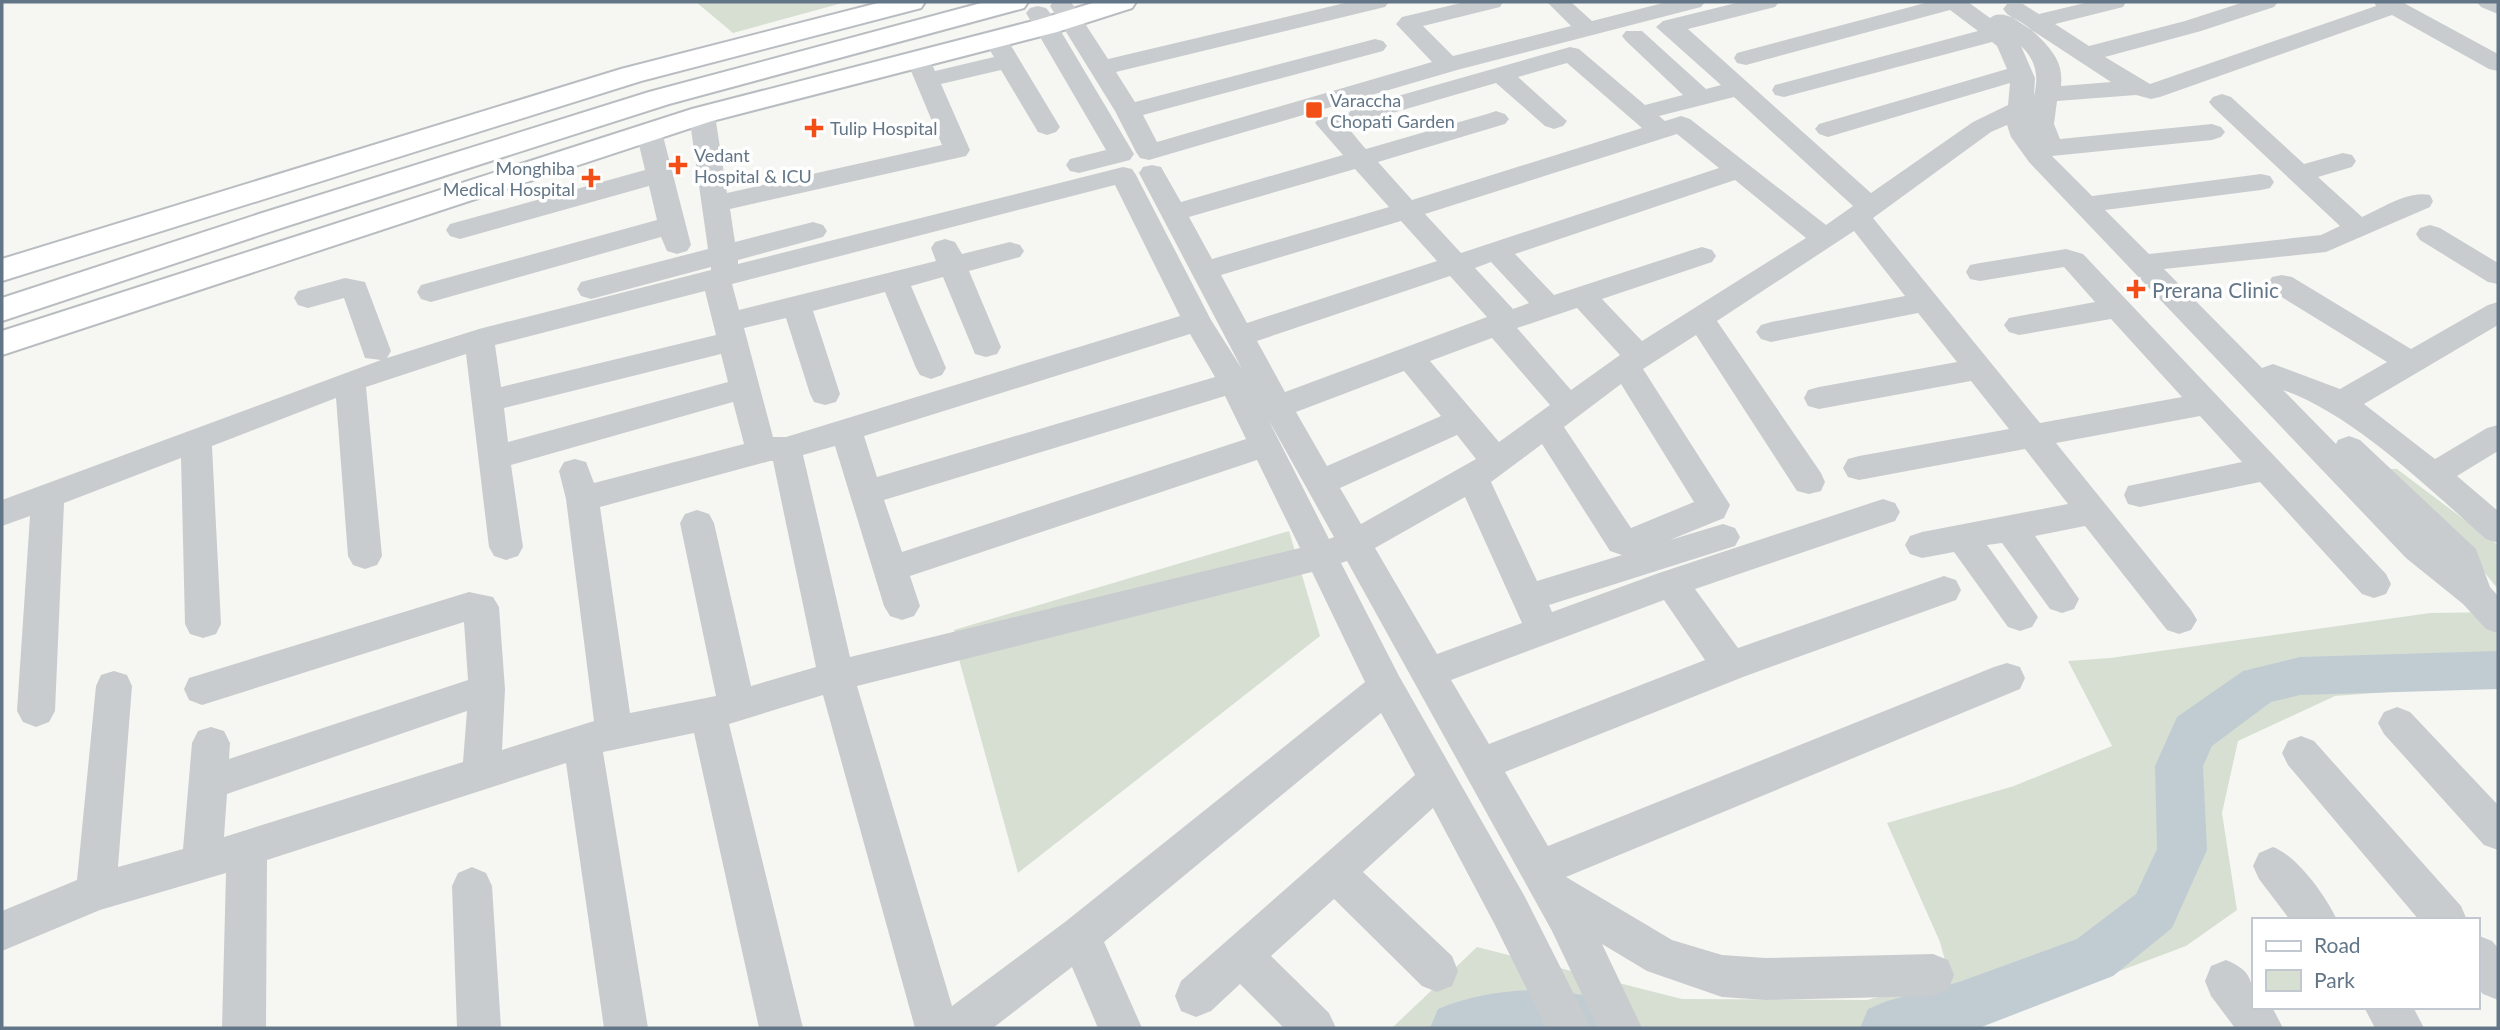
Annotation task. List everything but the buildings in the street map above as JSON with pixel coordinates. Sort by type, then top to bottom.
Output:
[{"type":"main road","points":[[2,270],[631,75],[912,2]]},
{"type":"main road","points":[[2,289],[714,65],[973,2]]},
{"type":"main road","points":[[2,310],[270,221],[659,98],[1051,10],[1123,2]]},
{"type":"main road","points":[[2,343],[702,114],[922,70],[1001,50],[1051,10]]},
{"type":"main road","points":[[2,320],[620,120],[1051,10]]},
{"type":"main road","points":[[2,330],[678,111],[1051,10]]},
{"type":"street","points":[[1102,68],[1377,2]]},
{"type":"street","points":[[1558,2],[1587,29]]},
{"type":"street","points":[[1448,65],[1408,24],[1441,7],[1497,21],[1587,29],[1693,2]]},
{"type":"street","points":[[2,513],[350,382],[480,339],[722,270],[1141,165],[1328,123],[1502,76],[1634,36],[1767,2]]},
{"type":"street","points":[[1746,58],[1954,2],[2007,42],[2034,102],[2040,129],[2100,202],[2273,375],[2457,550],[2468,566],[2487,607]]},
{"type":"street","points":[[1976,2],[2036,48],[2049,70],[2034,102],[2024,137],[2038,156],[2418,549],[2487,607]]},
{"type":"street","points":[[2004,2],[2137,88],[2151,92],[2399,5],[2498,64]]},
{"type":"street","points":[[2037,22],[2115,2]]},
{"type":"street","points":[[2087,54],[2193,26],[2266,2]]},
{"type":"street","points":[[2489,2],[2498,7]]},
{"type":"street","points":[[1051,10],[1102,68],[1128,111],[1141,165],[1196,321],[1234,382],[1386,687],[1510,911],[1569,1028]]},
{"type":"street","points":[[1051,10],[1141,165],[1173,213],[1277,407],[1553,893],[1619,1028]]},
{"type":"street","points":[[2,491],[376,351],[465,322],[681,264],[722,270],[936,223],[1141,165],[1448,65],[1497,21]]},
{"type":"street","points":[[1671,26],[1739,88],[1863,211],[1925,302],[2179,620]]},
{"type":"street","points":[[1784,90],[1996,34]]},
{"type":"street","points":[[1634,36],[1701,98]]},
{"type":"street","points":[[1217,40],[1247,79]]},
{"type":"street","points":[[2468,48],[2498,40]]},
{"type":"street","points":[[1128,111],[1375,47]]},
{"type":"street","points":[[1001,50],[1047,127]]},
{"type":"street","points":[[1570,54],[1650,122],[1685,125],[1825,239]]},
{"type":"street","points":[[715,205],[957,150],[922,70]]},
{"type":"street","points":[[1828,129],[2021,72]]},
{"type":"street","points":[[1502,76],[1554,121]]},
{"type":"street","points":[[1203,271],[1408,211],[1650,122],[1701,98],[1739,88]]},
{"type":"street","points":[[2,931],[96,892],[202,862],[598,737],[722,710],[836,676],[1320,557],[1355,544],[1484,470],[1557,414],[1632,362],[1825,239],[1982,128],[2034,102],[2137,88]]},
{"type":"street","points":[[2222,102],[2358,228]]},
{"type":"street","points":[[702,114],[729,332],[760,442],[778,449]]},
{"type":"street","points":[[1173,213],[1496,119]]},
{"type":"street","points":[[1328,123],[1457,264],[1503,323],[1557,414],[1622,542],[1629,543],[1712,509],[1713,505],[1632,362],[1583,296]]},
{"type":"street","points":[[649,132],[681,264]]},
{"type":"street","points":[[2053,148],[2212,132]]},
{"type":"street","points":[[2299,174],[2343,160]]},
{"type":"street","points":[[1238,337],[1739,170]]},
{"type":"street","points":[[460,230],[659,175]]},
{"type":"street","points":[[2100,202],[2261,182]]},
{"type":"street","points":[[2158,261],[2326,243],[2420,201]]},
{"type":"street","points":[[936,223],[986,347]]},
{"type":"street","points":[[431,292],[672,225]]},
{"type":"street","points":[[2430,234],[2498,275]]},
{"type":"street","points":[[487,401],[729,332],[797,306],[1010,251]]},
{"type":"street","points":[[1496,251],[1549,307]]},
{"type":"street","points":[[1277,407],[1409,356],[1702,256]]},
{"type":"street","points":[[1980,272],[2069,258],[2374,584]]},
{"type":"street","points":[[895,282],[931,368]]},
{"type":"street","points":[[2282,284],[2411,363]]},
{"type":"street","points":[[308,298],[345,288],[355,289],[376,351]]},
{"type":"street","points":[[1771,332],[1925,302]]},
{"type":"street","points":[[797,306],[825,394]]},
{"type":"street","points":[[2019,325],[2117,307]]},
{"type":"street","points":[[2341,404],[2498,312]]},
{"type":"street","points":[[1700,318],[1809,482]]},
{"type":"street","points":[[626,1028],[598,737],[578,485],[778,449],[846,431],[1196,321]]},
{"type":"street","points":[[480,339],[506,547]]},
{"type":"street","points":[[1409,356],[1462,420],[1484,470],[1528,598],[1543,630]]},
{"type":"street","points":[[1819,398],[1978,369]]},
{"type":"street","points":[[2273,375],[2316,390],[2341,404],[2434,475],[2498,530]]},
{"type":"street","points":[[350,382],[365,556]]},
{"type":"street","points":[[866,493],[1234,382]]},
{"type":"street","points":[[494,458],[744,388]]},
{"type":"street","points":[[1859,468],[2206,404]]},
{"type":"street","points":[[1321,482],[1462,420]]},
{"type":"street","points":[[846,431],[902,606]]},
{"type":"street","points":[[2434,475],[2498,436]]},
{"type":"street","points":[[196,440],[203,624]]},
{"type":"street","points":[[890,569],[1264,445]]},
{"type":"street","points":[[778,449],[836,676],[958,1026],[1080,936],[1386,687]]},
{"type":"street","points":[[2140,495],[2267,469]]},
{"type":"street","points":[[36,711],[48,495]]},
{"type":"street","points":[[1428,673],[1671,583],[1883,512]]},
{"type":"street","points":[[1923,545],[2093,512]]},
{"type":"street","points":[[697,523],[722,710],[781,1028]]},
{"type":"street","points":[[2010,528],[2062,599]]},
{"type":"street","points":[[1528,598],[1723,537]]},
{"type":"street","points":[[1963,538],[2020,617]]},
{"type":"street","points":[[1671,583],[1730,666]]},
{"type":"street","points":[[1480,765],[1730,666],[1944,590]]},
{"type":"street","points":[[202,690],[477,606],[483,612],[487,689],[481,773]]},
{"type":"street","points":[[1553,893],[2007,678]]},
{"type":"street","points":[[96,892],[114,686]]},
{"type":"street","points":[[208,783],[487,689]]},
{"type":"street","points":[[2397,723],[2498,832]]},
{"type":"street","points":[[202,862],[211,743]]},
{"type":"street","points":[[2301,753],[2444,918]]},
{"type":"street","points":[[1196,996],[1437,780]]},
{"type":"street","points":[[244,1028],[247,847]]},
{"type":"street","points":[[2273,866],[2314,918]]},
{"type":"street","points":[[1334,872],[1437,971]]},
{"type":"street","points":[[472,886],[479,1028]]},
{"type":"street","points":[[1553,893],[1661,957],[1723,976],[1766,979],[1933,975]]},
{"type":"street","points":[[1080,936],[1120,1028]]},
{"type":"street","points":[[1241,956],[1314,1028]]},
{"type":"street","points":[[2479,957],[2498,979]]},
{"type":"street","points":[[2226,981],[2260,1028]]},
{"type":"street","points":[[2387,1009],[2402,1028]]},
{"type":"green space","points":[[696,2],[846,2],[733,33]]},
{"type":"green space","points":[[2382,469],[2397,469],[2498,545],[2498,589],[2458,540]]},
{"type":"green space","points":[[1289,531],[1320,636],[1018,873],[960,663],[954,630]]},
{"type":"green space","points":[[2498,612],[2498,684],[2335,696],[2238,741],[2222,813],[2237,910],[2186,946],[1968,1028],[1392,1028],[1477,947],[1682,999],[1867,1000],[1950,979],[1940,942],[1887,823],[2014,786],[2112,746],[2068,661],[2110,658],[2430,613]]},
{"type":"waterway","points":[[1887,1028],[1959,1009],[2094,958],[2154,911],[2182,850],[2179,766],[2194,732],[2259,685],[2300,676],[2498,670]]},
{"type":"waterway","points":[[1457,1028],[1514,1018],[1573,1020],[1610,1028]]},
{"type":"place","name":"Varaccha Chopati Garden","points":[[1314,110]]},
{"type":"place","name":"Tulip Hospital","points":[[814,128]]},
{"type":"place","name":"Vedant Hospital & ICU","points":[[678,165]]},
{"type":"place","name":"Monghiba Medical Hospital","points":[[591,178]]},
{"type":"place","name":"Prerana Clinic","points":[[2136,289]]}]
